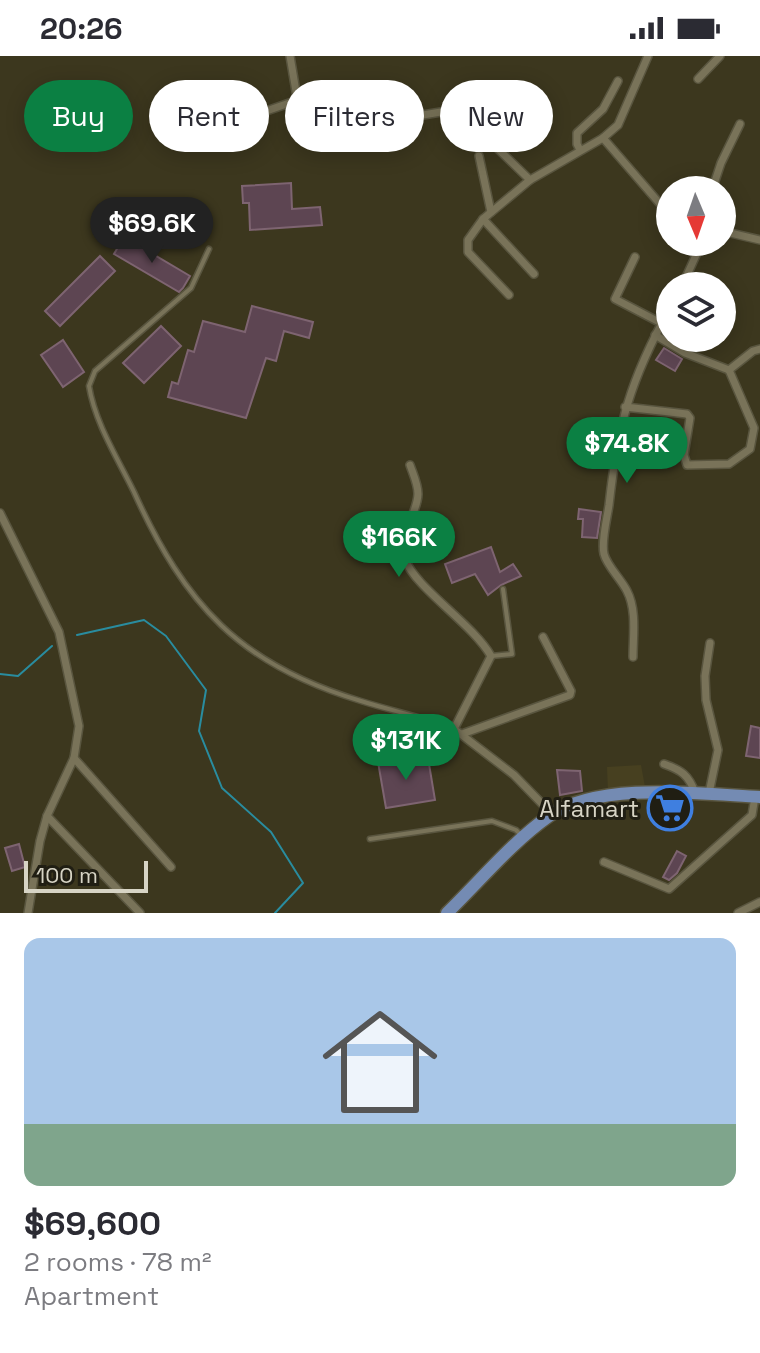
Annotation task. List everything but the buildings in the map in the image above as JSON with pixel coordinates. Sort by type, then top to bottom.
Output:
[{"type":"main road","points":[[447,913],[552,814],[588,801],[638,793],[758,797]]},
{"type":"street","points":[[290,56],[294,80]]},
{"type":"street","points":[[509,295],[468,252],[468,240],[483,219],[530,180],[603,138],[618,125],[648,56]]},
{"type":"street","points":[[698,79],[720,56]]},
{"type":"street","points":[[580,150],[577,133],[603,109],[618,81]]},
{"type":"street","points":[[424,114],[453,110],[462,114],[530,180]]},
{"type":"street","points":[[717,176],[740,124]]},
{"type":"street","points":[[603,138],[656,199]]},
{"type":"street","points":[[479,156],[491,212]]},
{"type":"street","points":[[483,219],[534,274]]},
{"type":"street","points":[[736,234],[760,240]]},
{"type":"street","points":[[635,257],[615,299],[656,320]]},
{"type":"street","points":[[625,407],[687,414],[690,418],[684,455],[687,465],[729,464],[750,449],[754,428],[729,370],[685,353],[655,335],[636,373],[625,407],[615,453],[604,554],[630,595],[633,657]]},
{"type":"street","points":[[729,370],[760,349]]},
{"type":"street","points":[[410,465],[418,493],[403,539],[405,560],[440,600],[479,637],[491,656],[454,729],[514,775],[552,814]]},
{"type":"street","points":[[0,513],[59,632],[79,726],[74,758],[47,816],[28,913]]},
{"type":"street","points":[[462,734],[570,695],[571,691],[543,637]]},
{"type":"street","points":[[709,793],[718,750],[706,700],[705,676],[710,643]]},
{"type":"street","points":[[74,758],[171,867]]},
{"type":"street","points":[[664,764],[690,779],[695,793]]},
{"type":"street","points":[[604,862],[669,889],[752,815],[758,797]]},
{"type":"street","points":[[47,816],[140,913]]},
{"type":"street","points":[[738,913],[760,902]]},
{"type":"lane","points":[[209,249],[191,288],[95,371],[89,386],[112,448],[156,542],[205,613],[271,665],[360,701],[454,729]]},
{"type":"lane","points":[[491,656],[512,654],[503,589]]},
{"type":"lane","points":[[370,839],[492,821],[516,830],[524,838]]},
{"type":"shaded area","points":[[641,765],[645,787],[608,792],[607,767]]},
{"type":"waterway","points":[[77,635],[144,620],[166,636],[206,690],[199,731],[222,788],[271,832],[303,883],[275,913]]},
{"type":"waterway","points":[[0,674],[18,676],[52,646]]},
{"type":"place","name":"Alfamart","points":[[670,808]]}]
